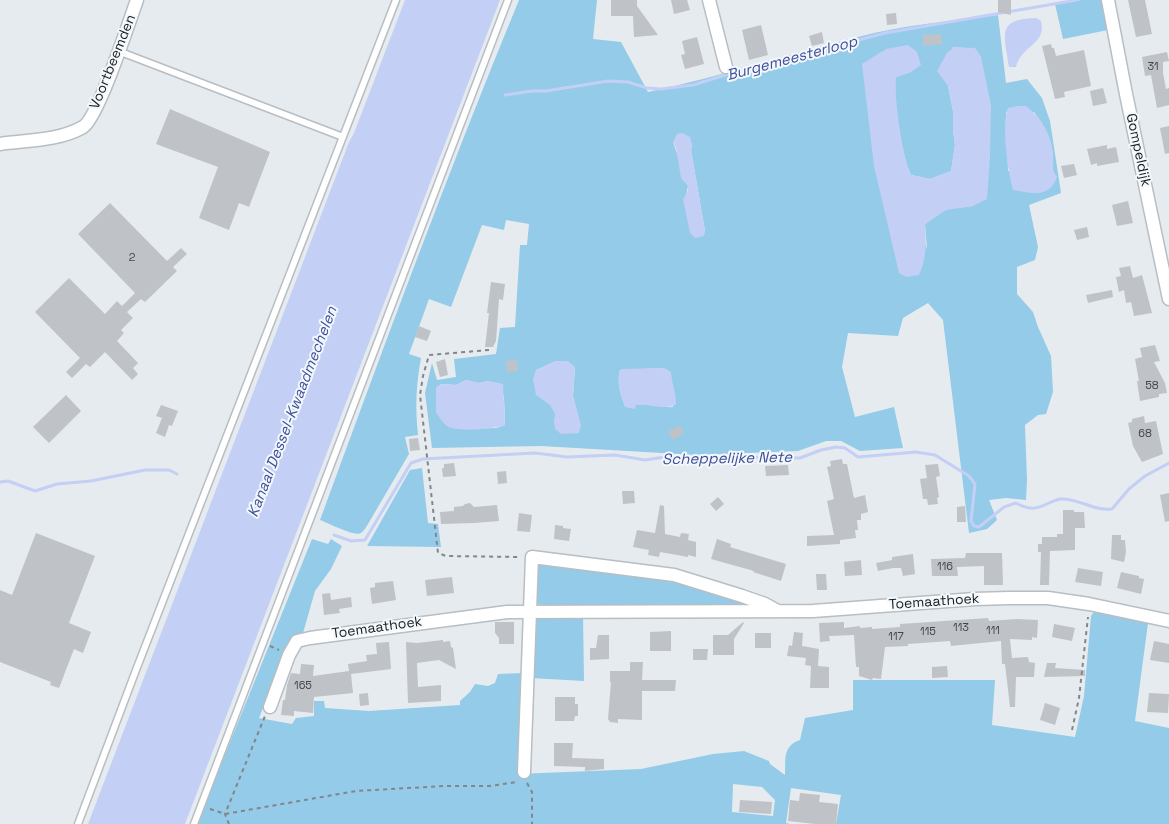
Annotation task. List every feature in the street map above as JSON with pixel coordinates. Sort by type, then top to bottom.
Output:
[{"type":"street","name":"Voortbeemden","points":[[0,144],[63,135],[85,126],[98,105],[138,0]]},
{"type":"street","points":[[709,0],[726,66]]},
{"type":"street","name":"Gompeldijk","points":[[1108,0],[1169,299]]},
{"type":"street","points":[[524,772],[532,557]]},
{"type":"street","name":"Toemaathoek","points":[[532,557],[674,575],[742,596],[778,611]]},
{"type":"street","name":"Toemaathoek","points":[[270,707],[289,655],[297,642],[310,638],[507,612],[812,611],[992,598],[1048,598],[1089,604],[1169,622]]},
{"type":"lane","points":[[78,824],[396,0]]},
{"type":"lane","points":[[194,824],[508,0]]},
{"type":"lane","points":[[118,51],[343,137]]},
{"type":"path","points":[[489,350],[429,356],[422,376],[420,395],[428,450],[438,553],[446,556],[532,557]]},
{"type":"path","points":[[1072,730],[1079,698],[1089,604]]},
{"type":"path","points":[[263,643],[289,655]]},
{"type":"path","points":[[229,824],[226,814],[262,721],[270,707]]},
{"type":"path","points":[[200,806],[226,814],[356,791],[444,786],[490,786],[524,780],[530,786],[532,792],[532,824]]},
{"type":"shaded area","points":[[519,0],[597,0],[593,39],[621,42],[648,92],[893,29],[998,15],[1006,83],[1027,79],[1042,98],[1050,121],[1061,193],[1029,205],[1038,247],[1035,260],[1017,267],[1017,294],[1033,312],[1051,356],[1053,392],[1046,414],[1038,415],[1025,425],[1026,500],[1006,498],[989,500],[997,520],[987,529],[969,533],[943,320],[928,303],[903,318],[898,336],[848,333],[842,367],[855,417],[894,407],[903,448],[860,451],[841,441],[826,441],[798,451],[697,455],[541,446],[432,448],[425,393],[432,363],[437,380],[456,377],[454,359],[496,354],[500,328],[515,327],[520,245],[527,245],[529,224],[506,220],[504,230],[482,225],[451,307],[429,299],[409,354],[421,358],[416,397],[418,435],[405,437],[409,454],[368,524],[358,534],[320,520],[417,259]],"holes":[[[953,47],[975,49],[981,57],[973,206],[946,209],[925,224],[927,249],[862,64],[911,72],[895,77],[901,141],[911,175],[930,179],[951,171],[955,145],[953,111],[948,86]],[[1006,112],[1034,112],[1050,139],[1053,152],[1053,170],[1008,171]],[[673,142],[692,144],[691,150],[705,231],[703,236],[686,196],[688,186]],[[556,361],[575,367],[573,396],[580,425],[554,422],[556,414],[536,370]],[[664,368],[672,383],[673,407],[647,404],[626,407],[620,388],[620,370]],[[466,380],[478,383],[489,381],[504,396],[505,425],[496,428],[462,429],[436,394],[436,388],[441,384],[456,385]]]},
{"type":"shaded area","points":[[1082,0],[1101,0],[1108,30],[1063,39],[1055,4]]},
{"type":"shaded area","points":[[422,468],[428,523],[438,524],[441,547],[367,546],[410,470]]},
{"type":"shaded area","points":[[312,539],[328,544],[331,539],[342,546],[331,569],[315,591],[303,633],[292,636],[259,718],[292,724],[296,718],[314,716],[314,701],[324,701],[325,708],[369,711],[460,705],[460,701],[470,692],[475,684],[488,686],[495,683],[498,674],[523,673],[518,774],[641,769],[713,754],[744,751],[769,761],[770,764],[785,775],[786,754],[790,746],[800,740],[805,718],[853,710],[853,680],[995,680],[992,725],[1075,737],[1084,696],[1091,616],[1095,610],[1148,623],[1135,721],[1169,728],[1169,824],[836,824],[841,795],[791,788],[786,823],[790,824],[197,824]],"holes":[[[733,784],[762,787],[775,800],[773,816],[732,812]]]},
{"type":"shaded area","points":[[539,564],[653,575],[743,600],[743,606],[541,606],[534,600],[535,570]]},
{"type":"shaded area","points":[[583,615],[584,681],[531,678],[533,621],[538,617]]},
{"type":"water","name":"Kanaal Dessel-Kwaadmechelen","points":[[405,0],[500,0],[185,824],[88,824],[349,142]]},
{"type":"water","points":[[1036,18],[1041,21],[1042,29],[1040,35],[1023,54],[1016,67],[1009,67],[1005,38],[1008,26],[1023,19]]},
{"type":"water","points":[[908,45],[917,52],[921,65],[911,72],[896,77],[896,87],[897,113],[911,175],[930,179],[951,171],[955,145],[953,111],[948,86],[937,71],[947,53],[954,47],[975,48],[981,57],[991,105],[987,199],[973,206],[946,210],[925,224],[926,237],[922,269],[919,275],[906,277],[899,273],[874,166],[862,64],[886,49]]},
{"type":"water","points":[[1026,106],[1032,111],[1042,122],[1051,142],[1053,170],[1057,177],[1054,184],[1045,192],[1033,193],[1013,190],[1007,160],[1005,125],[1008,108]]},
{"type":"water","points":[[682,133],[690,137],[692,144],[691,150],[705,231],[704,236],[695,238],[690,233],[683,199],[688,191],[688,186],[681,178],[676,148],[673,142],[677,134]]},
{"type":"water","points":[[556,361],[568,361],[575,367],[573,396],[581,425],[579,433],[561,434],[555,429],[555,414],[550,405],[536,395],[533,379],[536,370]]},
{"type":"water","points":[[664,368],[671,372],[676,404],[668,407],[636,405],[635,409],[625,407],[620,393],[619,373],[621,369]]},
{"type":"water","points":[[466,380],[478,383],[489,381],[503,384],[505,425],[469,430],[454,429],[443,423],[436,412],[436,388],[441,384],[456,385]]},
{"type":"building","points":[[611,0],[637,0],[637,6],[658,35],[634,37],[633,16],[611,16]]},
{"type":"building","points":[[671,0],[687,0],[690,10],[674,14]]},
{"type":"building","points":[[998,0],[1011,0],[1011,15],[998,12]]},
{"type":"building","points":[[1128,0],[1145,0],[1152,34],[1136,37]]},
{"type":"building","points":[[896,13],[897,24],[887,25],[886,14]]},
{"type":"building","points":[[761,25],[768,55],[749,60],[742,30]]},
{"type":"building","points":[[822,32],[824,43],[812,46],[809,36]]},
{"type":"building","points":[[941,34],[942,44],[923,46],[923,35]]},
{"type":"building","points":[[697,37],[704,64],[685,69],[681,55],[685,54],[682,41]]},
{"type":"building","points":[[1051,44],[1056,56],[1084,50],[1091,86],[1064,92],[1065,97],[1055,99],[1042,46]]},
{"type":"building","points":[[1167,52],[1169,61],[1163,62],[1163,73],[1166,89],[1169,88],[1169,105],[1157,108],[1151,75],[1145,76],[1142,57]]},
{"type":"building","points":[[1103,88],[1107,103],[1093,106],[1090,91]]},
{"type":"building","points":[[170,109],[270,152],[249,207],[239,203],[229,230],[199,218],[218,167],[156,144]]},
{"type":"building","points":[[1169,126],[1169,153],[1165,154],[1160,128]]},
{"type":"building","points":[[1107,145],[1107,149],[1116,147],[1119,162],[1097,166],[1097,163],[1091,165],[1087,149]]},
{"type":"building","points":[[1074,164],[1077,175],[1064,178],[1061,166]]},
{"type":"building","points":[[1128,201],[1133,223],[1117,226],[1112,205]]},
{"type":"building","points":[[110,203],[167,261],[181,248],[187,254],[173,267],[177,271],[145,302],[141,299],[127,312],[133,318],[121,330],[124,333],[117,341],[138,363],[133,368],[138,374],[132,380],[105,352],[90,367],[86,364],[72,378],[66,372],[80,358],[35,312],[69,278],[105,314],[117,301],[122,306],[135,293],[78,234]]},
{"type":"building","points":[[1087,227],[1089,237],[1077,240],[1074,230]]},
{"type":"building","points":[[1130,266],[1133,278],[1142,275],[1152,313],[1134,316],[1131,302],[1126,303],[1124,290],[1119,292],[1116,277],[1121,276],[1119,268]]},
{"type":"building","points":[[491,282],[505,284],[503,300],[499,299],[496,341],[493,347],[485,347],[489,313],[487,313]]},
{"type":"building","points":[[1112,290],[1113,297],[1088,303],[1086,295]]},
{"type":"building","points":[[419,326],[431,331],[427,341],[415,337]]},
{"type":"building","points":[[1155,345],[1160,361],[1154,362],[1165,383],[1167,393],[1159,394],[1159,397],[1140,401],[1135,359],[1142,357],[1140,348]]},
{"type":"building","points":[[445,359],[448,375],[440,377],[436,362]]},
{"type":"building","points":[[517,360],[518,371],[507,372],[506,361]]},
{"type":"building","points":[[66,395],[81,411],[49,443],[33,427]]},
{"type":"building","points":[[161,405],[178,411],[172,426],[169,425],[165,437],[156,433],[162,418],[156,416]]},
{"type":"building","points":[[1144,416],[1145,423],[1156,421],[1163,454],[1142,462],[1133,446],[1128,423],[1132,422],[1132,419]]},
{"type":"building","points":[[680,425],[684,433],[673,440],[668,432]]},
{"type":"building","points":[[418,438],[420,450],[410,451],[409,439]]},
{"type":"building","points":[[842,459],[843,464],[847,464],[854,498],[865,495],[868,512],[861,514],[861,520],[857,520],[858,530],[855,530],[856,538],[840,540],[840,544],[807,546],[807,536],[834,535],[827,501],[834,499],[827,467],[831,466],[830,461]]},
{"type":"building","points":[[454,463],[456,476],[443,477],[442,468],[444,468],[444,464]]},
{"type":"building","points":[[938,464],[940,476],[936,477],[939,497],[937,498],[938,504],[928,505],[927,499],[923,499],[920,479],[927,478],[925,465]]},
{"type":"building","points":[[788,465],[789,475],[766,476],[765,466]]},
{"type":"building","points":[[506,471],[507,483],[498,484],[497,472]]},
{"type":"building","points":[[622,491],[634,491],[635,503],[623,504]]},
{"type":"building","points":[[1169,493],[1169,521],[1165,522],[1160,495]]},
{"type":"building","points":[[718,497],[724,504],[716,511],[710,504]]},
{"type":"building","points":[[470,503],[474,507],[497,505],[499,521],[441,524],[440,512],[454,511],[454,507]]},
{"type":"building","points":[[660,505],[664,506],[665,534],[680,537],[681,533],[689,534],[688,540],[696,542],[696,557],[660,552],[659,557],[648,555],[649,550],[633,547],[637,530],[655,533]]},
{"type":"building","points":[[965,506],[966,522],[957,522],[957,507]]},
{"type":"building","points":[[1063,510],[1084,512],[1085,528],[1075,528],[1075,550],[1050,551],[1049,585],[1040,585],[1041,552],[1038,552],[1038,544],[1042,544],[1042,537],[1057,537],[1057,534],[1063,534]]},
{"type":"building","points":[[519,513],[532,515],[530,532],[517,531]]},
{"type":"building","points":[[555,525],[571,529],[569,541],[554,539]]},
{"type":"building","points":[[36,533],[95,556],[69,623],[91,632],[83,653],[74,649],[59,688],[50,685],[51,682],[0,662],[0,590],[12,595]]},
{"type":"building","points":[[1112,535],[1121,535],[1121,540],[1125,540],[1126,552],[1124,562],[1111,559]]},
{"type":"building","points":[[717,539],[731,544],[730,547],[786,564],[781,581],[711,559]]},
{"type":"building","points":[[966,553],[1002,553],[1003,585],[984,585],[984,566],[957,567],[958,576],[932,576],[931,559],[965,558]]},
{"type":"building","points":[[913,554],[915,574],[903,576],[901,568],[878,571],[876,563],[892,560],[892,557]]},
{"type":"building","points":[[861,560],[862,575],[845,576],[844,562]]},
{"type":"building","points":[[1078,568],[1103,572],[1101,586],[1075,582]]},
{"type":"building","points":[[1121,572],[1144,579],[1141,594],[1117,588]]},
{"type":"building","points":[[816,574],[826,574],[827,590],[817,590]]},
{"type":"building","points":[[452,577],[454,593],[427,596],[425,580]]},
{"type":"building","points":[[393,581],[396,600],[372,604],[370,588],[375,587],[375,583]]},
{"type":"building","points":[[330,593],[331,600],[351,597],[352,607],[339,609],[340,613],[324,615],[322,594]]},
{"type":"building","points":[[988,618],[989,621],[1038,620],[1037,638],[1032,637],[1032,640],[1010,639],[1012,658],[1028,657],[1029,662],[1035,663],[1034,677],[1016,677],[1015,707],[1010,707],[1005,664],[1002,664],[1001,641],[951,646],[950,641],[885,647],[881,679],[873,678],[872,680],[859,676],[859,667],[856,667],[854,635],[829,636],[830,641],[820,642],[819,623],[844,622],[844,628],[860,626],[860,628],[872,627],[872,629],[900,627],[900,624]]},
{"type":"building","points":[[495,622],[514,622],[514,644],[499,644],[499,638],[495,633]]},
{"type":"building","points":[[743,622],[734,639],[734,655],[713,655],[713,635],[728,635]]},
{"type":"building","points":[[1054,624],[1075,628],[1072,641],[1052,637]]},
{"type":"building","points":[[671,631],[671,651],[650,651],[650,632]]},
{"type":"building","points":[[794,632],[803,633],[802,646],[819,649],[818,666],[829,667],[829,688],[810,688],[811,666],[805,665],[806,658],[787,656],[789,645],[792,646]]},
{"type":"building","points":[[755,633],[771,633],[771,648],[755,648]]},
{"type":"building","points":[[598,635],[609,635],[609,659],[590,660],[590,648],[596,648]]},
{"type":"building","points":[[443,640],[443,642],[450,641],[456,669],[439,660],[417,663],[418,687],[441,685],[441,701],[408,703],[406,642],[417,643]]},
{"type":"building","points":[[1154,641],[1169,644],[1169,663],[1150,660]]},
{"type":"building","points":[[389,642],[391,669],[351,674],[353,693],[314,697],[313,713],[294,711],[294,716],[281,715],[283,700],[285,700],[291,673],[300,674],[301,664],[314,665],[313,676],[349,671],[348,664],[367,661],[366,655],[377,654],[376,643]]},
{"type":"building","points":[[693,649],[708,649],[707,660],[693,660]]},
{"type":"building","points":[[630,662],[643,662],[642,680],[676,680],[675,691],[642,691],[642,720],[618,719],[618,723],[610,722],[608,719],[610,671],[630,671]]},
{"type":"building","points":[[1047,663],[1056,663],[1055,668],[1085,670],[1085,676],[1044,677]]},
{"type":"building","points":[[947,666],[948,677],[932,678],[932,667]]},
{"type":"building","points":[[368,693],[369,705],[360,706],[359,694]]},
{"type":"building","points":[[1149,693],[1169,694],[1168,713],[1147,712]]},
{"type":"building","points":[[555,697],[575,697],[575,704],[578,704],[578,716],[575,716],[574,721],[555,721]]},
{"type":"building","points":[[1045,703],[1060,708],[1055,725],[1040,720]]},
{"type":"building","points":[[554,743],[573,743],[572,758],[604,759],[604,769],[585,771],[585,767],[554,766]]},
{"type":"building","points":[[800,793],[820,795],[819,802],[838,804],[836,824],[788,821],[790,800],[799,801]]},
{"type":"building","points":[[740,800],[772,802],[771,814],[739,812]]},
{"type":"waterway","name":"Burgemeesterloop","points":[[505,95],[546,91],[608,81],[628,82],[647,88],[661,89],[693,85],[885,33],[1077,0]]},
{"type":"waterway","name":"Scheppelijke Nete","points":[[334,535],[351,541],[365,540],[411,463],[423,459],[535,453],[567,457],[615,455],[645,460],[665,457],[800,458],[821,450],[836,447],[845,448],[858,457],[916,452],[935,455],[969,476],[975,484],[971,521],[974,526],[979,527],[1004,507],[1016,503],[1032,508],[1060,499],[1067,499],[1098,508],[1112,509],[1129,489],[1145,476],[1169,463]]},
{"type":"waterway","name":"Scheppelijke Nete","points":[[0,482],[8,481],[35,491],[57,484],[91,481],[145,470],[169,470],[177,474]]}]
